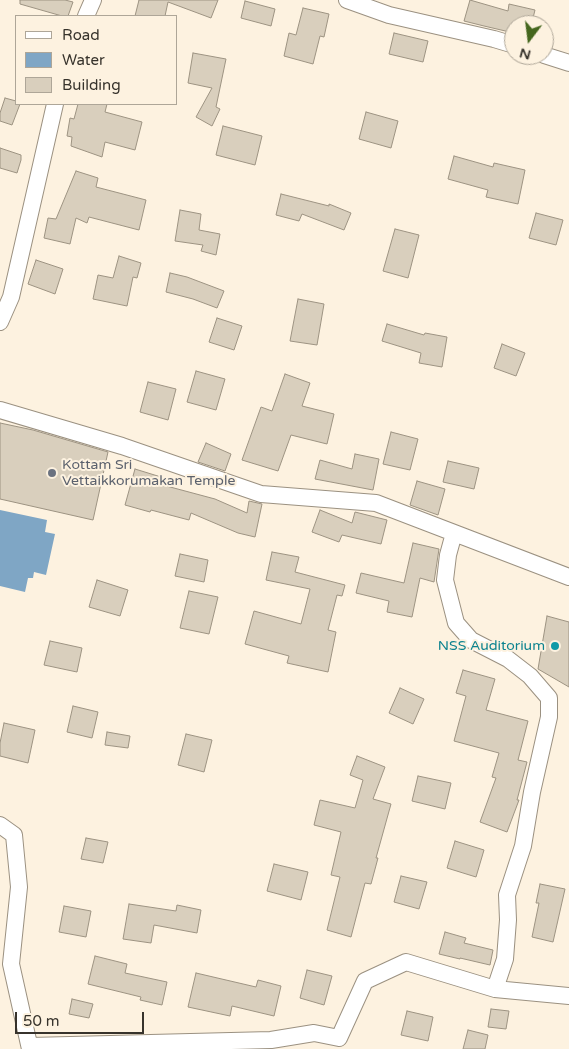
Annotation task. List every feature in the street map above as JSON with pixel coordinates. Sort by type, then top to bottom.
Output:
[{"type":"street","points":[[86,15],[93,0]]},
{"type":"street","points":[[347,0],[389,14],[504,42]]},
{"type":"street","points":[[554,58],[569,63]]},
{"type":"street","points":[[0,322],[11,297],[55,105]]},
{"type":"street","points":[[0,410],[122,446],[261,494],[376,503],[569,577]]},
{"type":"street","points":[[454,533],[448,555],[445,580],[456,623],[471,640],[508,659],[530,676],[549,698],[549,717],[532,792],[523,846],[507,895],[508,920],[505,959],[495,989]]},
{"type":"street","points":[[0,825],[14,835],[19,887],[11,964],[30,1048],[271,1040],[314,1033],[339,1038],[365,981],[406,962],[495,989],[569,996]]},
{"type":"water","points":[[0,510],[47,520],[45,532],[55,534],[46,575],[34,572],[33,578],[28,578],[25,592],[0,586]]},
{"type":"building","points":[[20,0],[65,0],[73,2],[68,15],[58,15],[20,4]]},
{"type":"building","points":[[139,0],[218,0],[211,18],[168,2],[165,15],[135,15]]},
{"type":"building","points":[[470,0],[508,11],[509,4],[535,10],[534,15],[504,15],[504,31],[464,21]]},
{"type":"building","points":[[245,1],[275,9],[271,26],[241,18]]},
{"type":"building","points":[[303,8],[329,14],[324,37],[320,36],[313,64],[284,56],[289,33],[296,35]]},
{"type":"building","points":[[394,33],[428,41],[423,62],[389,54]]},
{"type":"building","points":[[193,53],[226,59],[216,107],[220,109],[212,126],[196,117],[212,88],[188,83]]},
{"type":"building","points":[[5,98],[15,101],[15,105],[20,105],[12,125],[0,121],[0,113]]},
{"type":"building","points":[[78,105],[107,105],[105,112],[142,122],[135,150],[105,142],[102,157],[71,146],[72,137],[67,136],[70,118],[74,119]]},
{"type":"building","points":[[366,112],[398,121],[391,148],[359,139]]},
{"type":"building","points":[[223,126],[262,136],[255,165],[216,155]]},
{"type":"building","points":[[0,148],[21,155],[17,173],[0,168]]},
{"type":"building","points":[[454,156],[493,167],[494,163],[525,170],[518,204],[486,197],[488,190],[448,179]]},
{"type":"building","points":[[76,171],[98,178],[96,187],[146,200],[139,230],[89,217],[87,223],[76,218],[70,244],[44,238],[48,218],[56,219]]},
{"type":"building","points":[[281,194],[329,206],[329,204],[351,213],[344,230],[302,214],[299,221],[276,215]]},
{"type":"building","points":[[180,210],[201,214],[199,230],[220,234],[216,255],[201,251],[203,245],[175,241]]},
{"type":"building","points":[[536,213],[563,220],[556,245],[529,238]]},
{"type":"building","points":[[395,229],[419,235],[408,278],[383,271]]},
{"type":"building","points":[[119,256],[141,263],[137,278],[133,277],[127,306],[93,299],[98,275],[113,278]]},
{"type":"building","points":[[36,260],[63,269],[55,294],[28,284]]},
{"type":"building","points":[[170,273],[187,277],[224,291],[217,308],[166,292]]},
{"type":"building","points":[[298,299],[324,304],[317,345],[290,341]]},
{"type":"building","points":[[217,318],[242,326],[234,350],[209,342]]},
{"type":"building","points":[[387,324],[424,335],[425,333],[447,337],[442,367],[419,363],[421,353],[382,341]]},
{"type":"building","points":[[502,344],[525,353],[516,376],[494,368]]},
{"type":"building","points":[[196,371],[225,379],[216,410],[187,402]]},
{"type":"building","points":[[285,374],[310,383],[302,406],[334,414],[327,444],[291,435],[278,471],[242,460],[261,407],[272,411]]},
{"type":"building","points":[[148,382],[176,389],[168,420],[140,412]]},
{"type":"building","name":"Kottam Sri Vettaikkorumakan Temple","points":[[0,423],[33,430],[108,452],[93,520],[0,499]]},
{"type":"building","points":[[391,432],[418,439],[410,470],[383,464]]},
{"type":"building","points":[[206,443],[231,454],[225,471],[198,462]]},
{"type":"building","points":[[355,454],[379,459],[373,490],[315,479],[320,460],[352,469]]},
{"type":"building","points":[[448,461],[479,468],[474,489],[443,482]]},
{"type":"building","points":[[135,469],[161,477],[159,484],[215,499],[247,513],[249,501],[262,504],[255,537],[238,533],[191,513],[189,520],[125,505]]},
{"type":"building","points":[[417,481],[445,489],[438,515],[410,505]]},
{"type":"building","points":[[320,510],[352,523],[355,512],[387,520],[381,544],[342,535],[339,542],[312,532]]},
{"type":"building","points":[[413,543],[439,549],[434,582],[420,578],[412,617],[387,612],[389,601],[356,593],[361,573],[404,583]]},
{"type":"building","points":[[272,552],[299,557],[295,572],[345,585],[342,596],[337,595],[328,630],[336,632],[328,672],[287,663],[289,656],[245,644],[254,611],[301,624],[310,589],[266,580]]},
{"type":"building","points":[[180,554],[208,560],[204,582],[175,576]]},
{"type":"building","points":[[97,580],[128,590],[120,616],[89,607]]},
{"type":"building","points":[[189,591],[218,597],[209,634],[180,628]]},
{"type":"building","name":"NSS Auditorium","points":[[547,616],[569,622],[569,687],[538,669]]},
{"type":"building","points":[[50,641],[82,648],[77,672],[44,665]]},
{"type":"building","points":[[463,670],[495,679],[486,710],[528,721],[518,760],[527,762],[517,800],[519,800],[507,832],[480,822],[496,778],[492,777],[499,753],[454,741],[466,696],[456,693]]},
{"type":"building","points":[[400,688],[424,699],[413,724],[389,713]]},
{"type":"building","points":[[73,706],[98,712],[92,738],[67,732]]},
{"type":"building","points":[[4,723],[35,730],[28,763],[0,756],[0,743]]},
{"type":"building","points":[[107,732],[130,736],[128,748],[105,745]]},
{"type":"building","points":[[186,734],[212,740],[204,772],[178,765]]},
{"type":"building","points":[[357,756],[385,767],[373,799],[391,804],[371,884],[365,883],[351,937],[327,930],[340,877],[331,875],[341,832],[314,825],[320,800],[355,808],[363,780],[350,775]]},
{"type":"building","points":[[418,776],[451,783],[445,809],[412,801]]},
{"type":"building","points":[[86,838],[108,842],[103,863],[81,859]]},
{"type":"building","points":[[455,841],[484,850],[476,877],[447,868]]},
{"type":"building","points":[[274,864],[308,872],[301,900],[267,891]]},
{"type":"building","points":[[401,876],[427,882],[419,909],[394,902]]},
{"type":"building","points":[[540,884],[565,889],[553,942],[532,937],[539,903],[536,903]]},
{"type":"building","points":[[129,904],[176,911],[177,905],[201,910],[197,933],[154,925],[151,943],[123,939]]},
{"type":"building","points":[[64,906],[91,911],[86,937],[59,932]]},
{"type":"building","points":[[445,932],[466,938],[464,943],[493,950],[490,965],[439,954]]},
{"type":"building","points":[[95,956],[127,964],[125,973],[167,982],[162,1005],[140,1000],[141,997],[88,984]]},
{"type":"building","points":[[307,970],[332,976],[324,1005],[300,998]]},
{"type":"building","points":[[196,973],[256,987],[258,980],[281,986],[274,1016],[232,1006],[230,1016],[188,1007]]},
{"type":"building","points":[[72,999],[93,1004],[89,1018],[69,1014]]},
{"type":"building","points":[[491,1009],[509,1011],[506,1029],[488,1027]]},
{"type":"building","points":[[407,1011],[433,1017],[428,1041],[401,1035]]},
{"type":"building","points":[[468,1030],[488,1035],[485,1049],[463,1049]]},
{"type":"place","name":"Kottam Sri Vettaikkorumakan Temple","points":[[52,473]]},
{"type":"place","name":"NSS Auditorium","points":[[555,646]]}]
